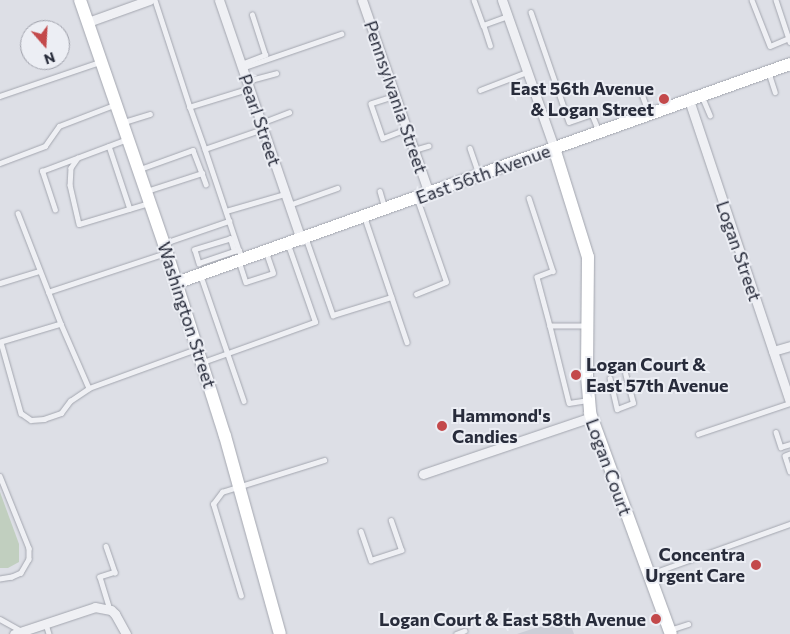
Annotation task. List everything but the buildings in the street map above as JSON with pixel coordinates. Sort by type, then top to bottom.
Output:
[{"type":"street","name":"Washington Street","points":[[80,0],[148,197],[202,362],[280,634]]},
{"type":"street","points":[[88,22],[149,0]]},
{"type":"street","name":"Pearl Street","points":[[219,0],[285,194],[303,239]]},
{"type":"street","name":"Pennsylvania Street","points":[[362,0],[429,193]]},
{"type":"street","points":[[502,0],[554,148]]},
{"type":"street","name":"East 56th Avenue","points":[[176,283],[201,274],[239,255],[266,252],[287,245],[790,64]]},
{"type":"street","name":"Logan Street","points":[[688,100],[790,402]]},
{"type":"street","name":"Logan Court","points":[[554,148],[588,257],[588,400],[591,417],[670,632]]},
{"type":"street","points":[[773,351],[790,346]]},
{"type":"street","points":[[423,474],[591,417]]},
{"type":"street","points":[[17,632],[90,608],[100,607],[111,610],[119,618],[126,634]]},
{"type":"lane","points":[[155,0],[230,221],[246,282],[273,273],[266,252]]},
{"type":"lane","points":[[474,0],[490,46]]},
{"type":"lane","points":[[752,0],[770,46],[789,40],[776,0]]},
{"type":"lane","points":[[531,12],[569,122],[592,114],[600,132]]},
{"type":"lane","points":[[242,66],[265,55],[252,15]]},
{"type":"lane","points":[[483,25],[508,16]]},
{"type":"lane","points":[[242,66],[341,34]]},
{"type":"lane","points":[[0,96],[101,61]]},
{"type":"lane","points":[[480,90],[527,72]]},
{"type":"lane","points":[[768,72],[775,92]]},
{"type":"lane","points":[[190,107],[276,73]]},
{"type":"lane","points":[[642,94],[650,114]]},
{"type":"lane","points":[[702,95],[710,115]]},
{"type":"lane","points":[[396,96],[372,104],[374,113],[383,138],[407,129]]},
{"type":"lane","points":[[0,163],[45,146],[59,126],[116,104]]},
{"type":"lane","points":[[205,149],[262,126],[289,112]]},
{"type":"lane","points":[[122,123],[150,114]]},
{"type":"lane","points":[[55,210],[42,171],[128,139]]},
{"type":"lane","points":[[109,146],[130,209]]},
{"type":"lane","points":[[414,150],[428,146]]},
{"type":"lane","points":[[470,148],[480,175]]},
{"type":"lane","points":[[138,170],[193,150],[206,184]]},
{"type":"lane","points":[[78,158],[72,168],[70,185],[80,224],[130,209],[148,197],[202,173]]},
{"type":"lane","points":[[289,205],[337,188]]},
{"type":"lane","points":[[380,191],[386,209]]},
{"type":"lane","points":[[226,212],[285,194]]},
{"type":"lane","points":[[416,294],[446,282],[417,198]]},
{"type":"lane","points":[[529,198],[553,271],[536,277],[569,403],[588,400]]},
{"type":"lane","points":[[18,213],[39,271],[89,388]]},
{"type":"lane","points":[[365,217],[407,342]]},
{"type":"lane","points":[[48,292],[165,248],[230,221]]},
{"type":"lane","points":[[230,239],[239,255],[199,263],[195,250],[230,239]]},
{"type":"lane","points":[[303,239],[332,316],[392,297]]},
{"type":"lane","points":[[202,362],[315,322],[287,245]]},
{"type":"lane","points":[[0,283],[39,271]]},
{"type":"lane","points":[[201,274],[244,401]]},
{"type":"lane","points":[[61,324],[1,342],[21,413],[31,420],[44,419],[61,413],[70,401],[89,388],[197,348]]},
{"type":"lane","points":[[550,326],[587,326]]},
{"type":"lane","points":[[610,378],[617,409],[634,403],[625,374]]},
{"type":"lane","points":[[698,434],[790,402]]},
{"type":"lane","points":[[776,432],[781,447],[790,444]]},
{"type":"lane","points":[[790,454],[785,456],[790,471]]},
{"type":"lane","points":[[241,596],[213,504],[222,492],[324,460]]},
{"type":"lane","points":[[0,476],[29,548],[30,559],[22,573],[12,578],[0,579]]},
{"type":"lane","points":[[361,531],[371,560],[401,550],[390,521]]},
{"type":"lane","points":[[648,574],[790,524]]},
{"type":"lane","points":[[106,546],[116,572],[100,577],[111,610]]},
{"type":"lane","points":[[0,619],[17,632]]},
{"type":"lane","points":[[45,622],[49,634]]},
{"type":"lane","points":[[670,632],[688,624]]},
{"type":"lane","points":[[456,634],[464,631]]},
{"type":"shaded area","points":[[568,617],[574,634],[517,634]]},
{"type":"green space","points":[[0,492],[19,544],[19,562],[8,568],[0,568]]},
{"type":"place","name":"East 56th Avenue & Logan Street","points":[[664,99]]},
{"type":"place","name":"Logan Court & East 57th Avenue","points":[[576,375]]},
{"type":"place","name":"Hammond's Candies","points":[[442,426]]},
{"type":"place","name":"Concentra Urgent Care","points":[[756,565]]},
{"type":"place","name":"Logan Court & East 58th Avenue","points":[[656,619]]}]
